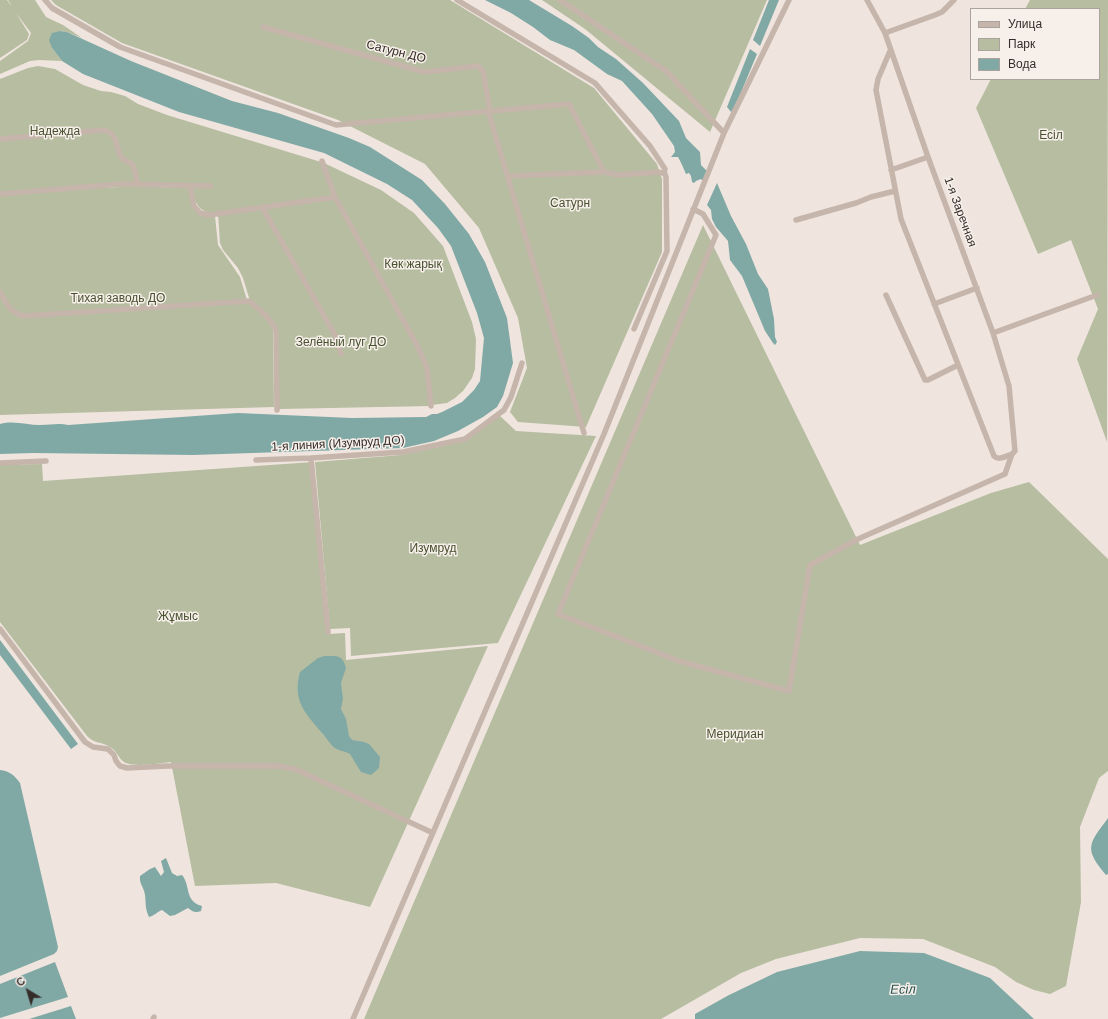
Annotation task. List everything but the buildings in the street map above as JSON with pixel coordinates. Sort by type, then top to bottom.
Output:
[{"type":"street","points":[[45,0],[52,8],[120,47],[336,125],[569,104],[604,172]]},
{"type":"street","points":[[457,0],[595,83],[650,146],[665,169],[668,251],[634,329]]},
{"type":"street","points":[[560,0],[666,71],[724,133]]},
{"type":"street","points":[[353,1019],[604,434],[724,133],[789,0]]},
{"type":"street","name":"1-я Заречная","points":[[693,209],[703,214],[716,235],[558,614],[679,661],[789,692],[810,565],[858,540],[1005,474],[1012,454],[1015,451],[1009,386],[993,333],[928,157],[885,33],[867,0]]},
{"type":"street","points":[[885,33],[942,12],[954,0]]},
{"type":"street","name":"Сатурн ДО","points":[[263,26],[424,72],[478,66],[483,71],[489,111]]},
{"type":"street","points":[[890,51],[876,86],[901,218],[994,456],[1000,459],[1012,454]]},
{"type":"street","points":[[489,111],[584,432]]},
{"type":"street","points":[[0,139],[105,130],[115,137],[123,159],[131,163],[133,166],[138,185]]},
{"type":"street","points":[[891,170],[928,157]]},
{"type":"street","points":[[322,161],[335,197],[418,347],[427,368],[431,406]]},
{"type":"street","points":[[508,176],[604,172],[618,176],[659,172],[664,173]]},
{"type":"street","points":[[0,194],[120,184],[211,186]]},
{"type":"street","points":[[190,186],[194,206],[200,213],[209,215],[335,197]]},
{"type":"street","points":[[796,220],[895,191]]},
{"type":"street","points":[[262,207],[335,335],[341,354]]},
{"type":"street","points":[[934,304],[977,288]]},
{"type":"street","points":[[0,292],[10,310],[16,314],[24,316],[249,302],[260,309],[276,330],[277,410]]},
{"type":"street","points":[[886,295],[925,380],[928,380],[958,365]]},
{"type":"street","points":[[993,333],[1097,296]]},
{"type":"street","name":"1-я линия (Изумруд ДО)","points":[[256,460],[403,452],[465,439],[504,410],[511,397],[522,364]]},
{"type":"street","points":[[311,458],[328,632]]},
{"type":"street","points":[[0,462],[46,461]]},
{"type":"street","points":[[0,629],[85,742],[93,747],[108,749],[114,755],[120,766],[127,768],[168,766],[278,766],[295,769],[433,833]]},
{"type":"green space","points":[[0,0],[7,0],[12,7],[8,0],[35,0],[46,17],[63,25],[82,38],[60,31],[52,48],[62,61],[30,61],[0,74],[0,61],[28,41],[31,33],[16,13],[29,34],[27,40],[0,58]]},
{"type":"green space","name":"Сатурн","points":[[51,0],[450,0],[594,88],[657,164],[662,179],[662,252],[586,427],[518,422],[510,412],[527,368],[518,318],[479,228],[425,164],[338,120],[122,43],[56,5]]},
{"type":"green space","points":[[542,0],[767,0],[710,132],[585,29]]},
{"type":"green space","name":"Есіл","points":[[1030,0],[1108,0],[1107,442],[1077,359],[1098,309],[1071,240],[1038,254],[976,108],[990,80],[1100,80],[1100,8],[1026,8]]},
{"type":"green space","name":"Надежда","points":[[38,66],[55,69],[83,85],[101,91],[125,96],[138,104],[167,115],[321,162],[333,196],[210,213],[198,206],[192,184],[0,192],[0,79],[28,68]]},
{"type":"green space","name":"Көк жарық","points":[[324,163],[381,190],[414,213],[443,246],[472,322],[476,339],[475,369],[472,378],[463,391],[447,403],[432,405],[428,367],[336,196]]},
{"type":"green space","name":"Тихая заводь ДО","points":[[124,186],[188,188],[198,214],[215,216],[218,245],[240,277],[247,300],[259,310],[272,326],[274,407],[0,415],[0,196]]},
{"type":"green space","name":"Зелёный луг ДО","points":[[334,198],[417,348],[426,369],[431,406],[279,409],[277,331],[250,301],[243,278],[238,268],[223,250],[220,243],[218,214]]},
{"type":"green space","name":"Меридиан","points":[[703,225],[860,545],[991,493],[1029,482],[1108,559],[1108,771],[1099,778],[1080,827],[1081,902],[1066,986],[1050,994],[1034,990],[1016,982],[995,967],[923,939],[860,938],[776,959],[741,973],[661,1019],[364,1019]]},
{"type":"green space","name":"Изумруд","points":[[499,415],[516,431],[596,436],[498,643],[351,656],[350,628],[330,629],[315,462],[401,455],[466,441]]},
{"type":"green space","name":"Жұмыс","points":[[313,462],[327,634],[345,633],[346,660],[488,646],[370,907],[276,883],[195,886],[171,762],[147,765],[128,764],[124,762],[110,747],[90,739],[0,622],[0,465],[42,464],[43,481]]},
{"type":"water","points":[[485,0],[529,0],[572,26],[589,38],[598,47],[616,59],[643,83],[679,121],[686,138],[700,152],[701,165],[707,171],[703,181],[701,179],[694,183],[692,182],[691,176],[689,173],[686,174],[678,157],[671,157],[675,152],[674,146],[652,114],[622,81],[607,74],[574,50],[550,40],[511,13]]},
{"type":"water","points":[[769,0],[779,0],[760,46],[753,40]]},
{"type":"water","points":[[60,31],[67,32],[131,61],[232,101],[278,113],[349,138],[370,147],[422,180],[445,204],[469,234],[485,262],[507,318],[513,363],[503,396],[497,407],[458,431],[434,441],[403,448],[193,455],[0,454],[0,424],[5,423],[68,425],[238,413],[352,418],[426,417],[442,412],[462,402],[474,390],[480,381],[484,338],[477,313],[451,246],[438,228],[412,200],[387,184],[324,153],[179,112],[83,74],[62,61],[52,48],[49,40],[52,33]]},
{"type":"water","points":[[750,49],[757,54],[735,107],[731,112],[727,107]]},
{"type":"water","points":[[717,183],[731,216],[746,244],[758,274],[768,289],[777,342],[775,345],[765,331],[742,276],[730,260],[728,241],[716,227],[712,219],[711,210],[707,205]]},
{"type":"water","points":[[0,640],[78,744],[71,749],[0,655]]},
{"type":"water","points":[[324,656],[336,656],[341,658],[344,662],[346,668],[341,683],[343,699],[341,709],[346,719],[349,736],[352,740],[369,744],[380,757],[379,768],[371,775],[361,772],[350,754],[337,749],[332,745],[311,720],[299,699],[298,682],[300,672],[318,658]]},
{"type":"water","points":[[0,770],[7,771],[12,774],[20,783],[58,947],[54,954],[0,976]]},
{"type":"water","points":[[1108,818],[1108,874],[1106,875],[1094,858],[1091,846],[1096,834]]},
{"type":"water","points":[[166,858],[172,873],[177,876],[182,875],[185,879],[190,897],[196,904],[202,906],[201,911],[194,912],[188,908],[170,916],[162,910],[149,917],[146,909],[140,876],[155,867],[161,876],[164,872],[161,861]]},
{"type":"water","name":"Есіл","points":[[860,951],[924,953],[990,978],[1034,1019],[695,1019],[695,1014],[729,995],[777,972]]},
{"type":"water","points":[[55,962],[68,997],[0,1018],[0,984]]},
{"type":"water","points":[[71,1006],[76,1019],[29,1019]]}]
